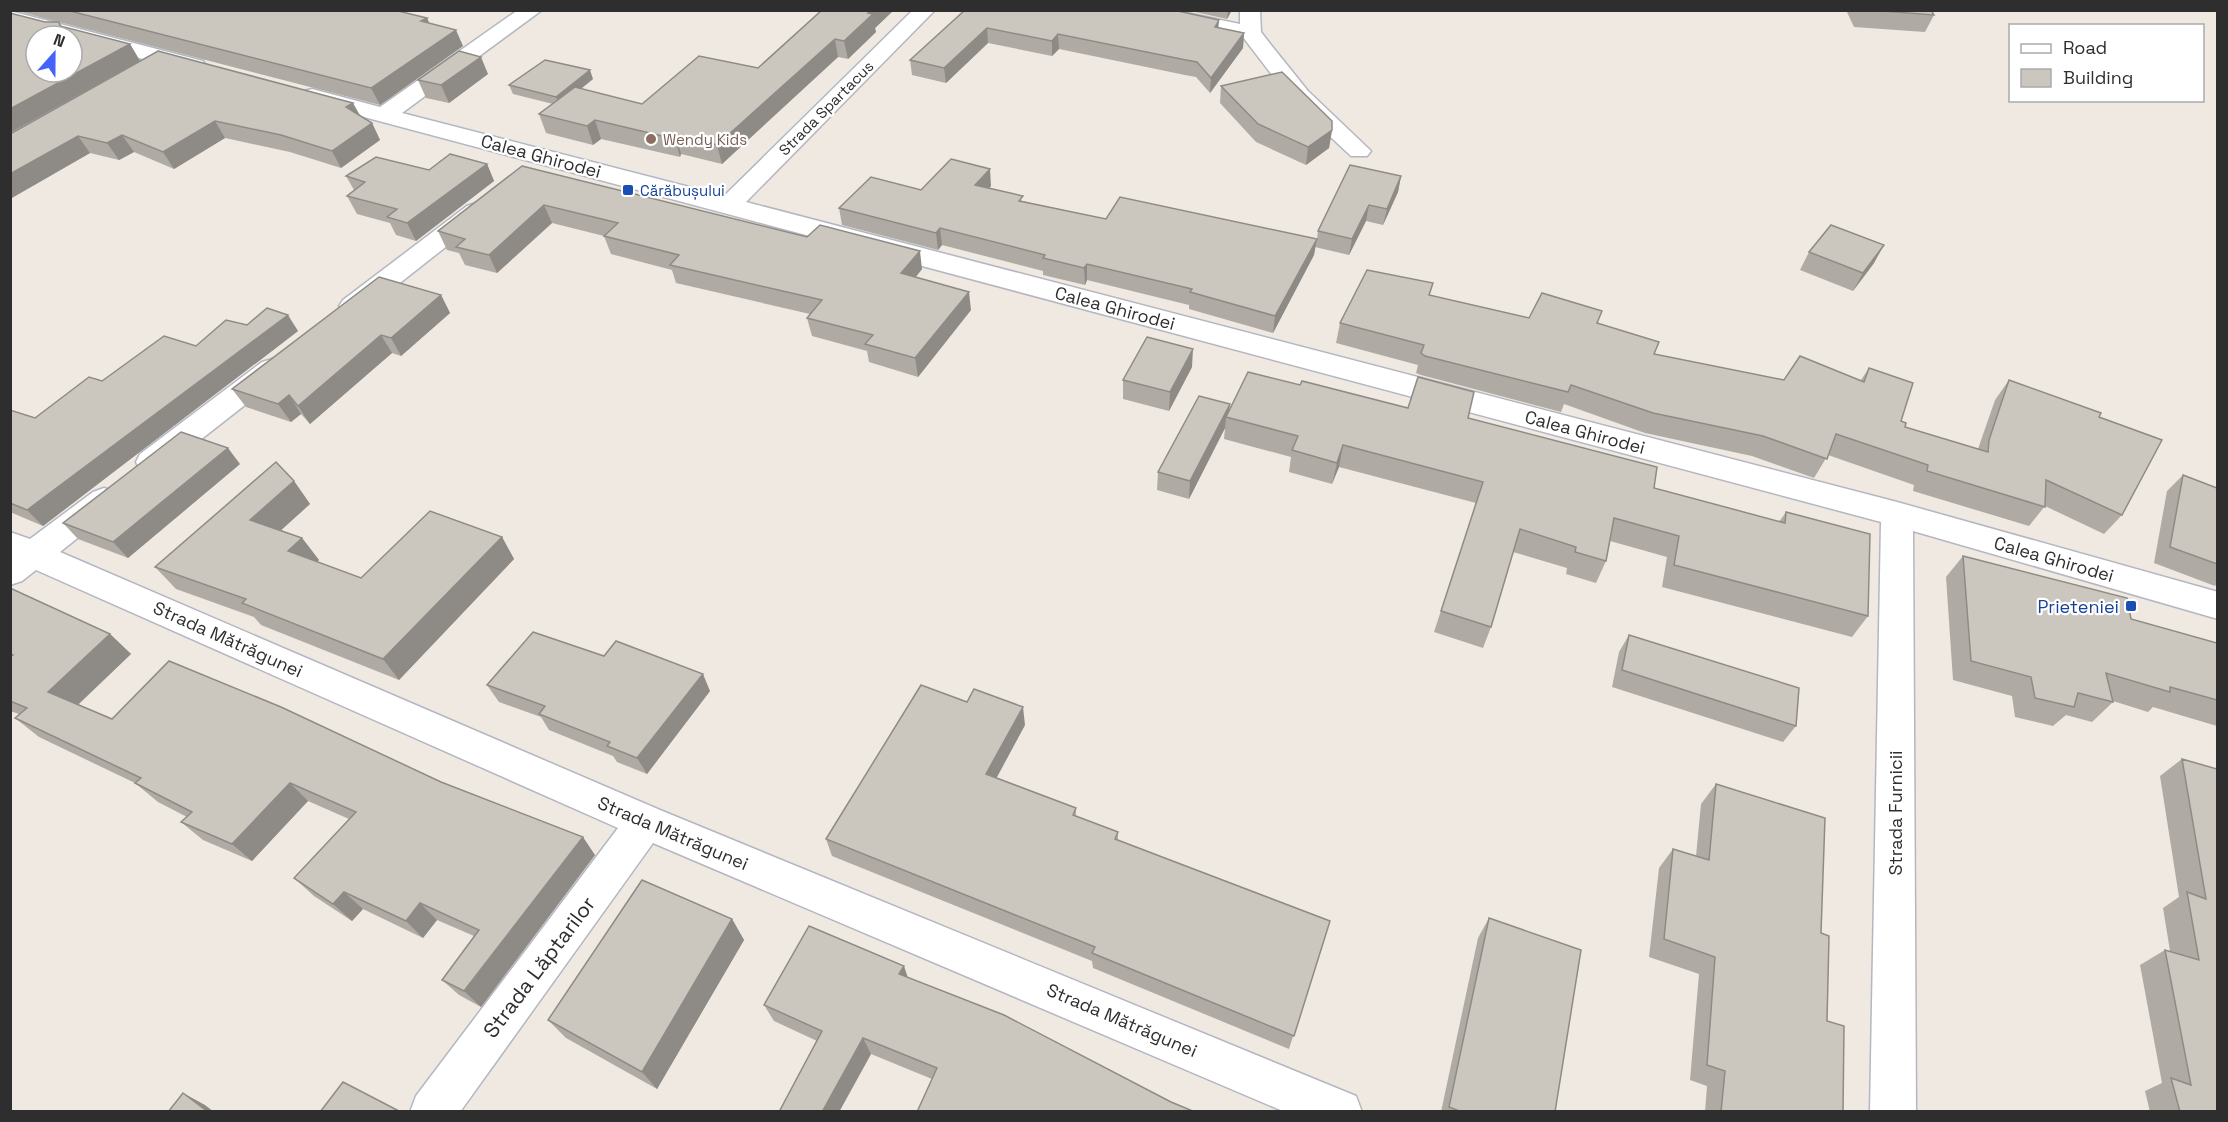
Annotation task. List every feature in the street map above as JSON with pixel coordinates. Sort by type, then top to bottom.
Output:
[{"type":"street","points":[[384,115],[532,10]]},
{"type":"street","name":"Strada Spartacus","points":[[728,206],[925,10]]},
{"type":"street","points":[[1138,10],[1250,21],[1300,96],[1359,151]]},
{"type":"street","points":[[10,16],[222,73]]},
{"type":"street","points":[[134,76],[165,58]]},
{"type":"street","name":"Calea Ghirodei","points":[[292,91],[1897,514],[2217,606]]},
{"type":"street","points":[[337,319],[545,157]]},
{"type":"street","points":[[18,557],[289,355]]},
{"type":"street","name":"Strada Furnicii","points":[[1893,1112],[1897,514]]},
{"type":"street","name":"Strada Mătrăgunei","points":[[18,557],[1340,1112]]},
{"type":"street","name":"Strada Lăptarilor","points":[[432,1112],[646,822]]},
{"type":"building","points":[[66,10],[394,10],[427,18],[421,21],[456,30],[371,88]]},
{"type":"building","points":[[822,10],[872,10],[868,13],[873,14],[844,41],[835,39],[717,145],[676,135],[675,139],[595,120],[587,126],[539,114],[575,87],[642,104],[699,56],[758,68]]},
{"type":"building","points":[[965,10],[1173,10],[1219,20],[1215,27],[1244,33],[1211,78],[1197,62],[1058,34],[1052,41],[987,28],[944,68],[910,60]]},
{"type":"building","points":[[1869,10],[1931,10],[1934,15]]},
{"type":"building","points":[[10,13],[45,22],[59,22],[60,24],[24,24],[24,84],[56,84],[10,109]]},
{"type":"building","points":[[84,32],[130,44],[84,69]]},
{"type":"building","points":[[158,51],[353,103],[346,107],[372,123],[332,151],[281,135],[215,121],[163,152],[122,135],[107,143],[78,136],[10,174],[10,134]]},
{"type":"building","points":[[459,51],[481,57],[441,85],[418,80]]},
{"type":"building","points":[[545,60],[590,70],[556,97],[509,85]]},
{"type":"building","points":[[1282,72],[1332,121],[1332,130],[1308,147],[1258,124],[1221,86]]},
{"type":"building","points":[[450,154],[487,164],[407,223],[387,217],[397,209],[347,196],[365,182],[346,176],[376,157],[429,170]]},
{"type":"building","points":[[951,159],[990,169],[975,185],[1023,196],[1019,201],[1106,219],[1120,197],[1317,239],[1275,316],[1190,292],[1192,289],[1087,264],[1084,268],[1043,258],[1045,255],[940,228],[936,233],[839,208],[871,177],[921,190]]},
{"type":"building","points":[[1350,165],[1401,176],[1387,209],[1369,205],[1352,239],[1318,231]]},
{"type":"building","points":[[522,166],[807,237],[820,225],[920,251],[901,273],[969,292],[915,358],[865,344],[873,335],[807,318],[822,300],[670,265],[679,255],[604,236],[618,223],[544,205],[489,255],[456,247],[465,239],[438,231]]},
{"type":"building","points":[[1831,225],[1884,245],[1863,273],[1809,252]]},
{"type":"building","points":[[1367,270],[1433,283],[1429,295],[1529,318],[1542,293],[1602,311],[1597,323],[1659,342],[1654,354],[1784,380],[1800,356],[1864,382],[1869,368],[1913,383],[1901,421],[1906,423],[1905,427],[1988,452],[1989,440],[2009,380],[2101,413],[2099,417],[2162,440],[2122,515],[2046,480],[2045,507],[1927,471],[1928,465],[1836,434],[1827,459],[1763,436],[1653,413],[1571,385],[1568,392],[1425,356],[1421,353],[1424,345],[1340,323]]},
{"type":"building","points":[[379,277],[441,295],[391,338],[381,335],[298,406],[289,395],[278,404],[232,389]]},
{"type":"building","points":[[267,308],[288,315],[27,510],[10,503],[10,410],[35,418],[89,377],[102,381],[164,336],[196,346],[226,320],[247,325]]},
{"type":"building","points":[[1147,337],[1193,349],[1170,392],[1123,380]]},
{"type":"building","points":[[1248,372],[1300,385],[1302,381],[1408,408],[1418,377],[1474,392],[1468,418],[1657,467],[1654,488],[1785,523],[1786,512],[1870,534],[1868,616],[1674,565],[1679,536],[1614,518],[1606,561],[1575,552],[1576,547],[1520,529],[1491,627],[1441,611],[1483,482],[1343,445],[1337,463],[1292,450],[1298,436],[1226,417]]},
{"type":"building","points":[[1199,396],[1230,404],[1190,481],[1158,472]]},
{"type":"building","points":[[181,432],[228,448],[113,542],[63,523]]},
{"type":"building","points":[[276,462],[294,481],[250,520],[302,538],[288,551],[361,578],[430,511],[502,537],[383,659],[242,603],[246,599],[155,567]]},
{"type":"building","points":[[2183,475],[2217,488],[2217,564],[2170,547]]},
{"type":"building","points":[[1963,556],[2127,598],[2131,619],[2217,643],[2217,700],[2170,687],[2170,692],[2106,673],[2113,702],[2078,693],[2074,707],[2035,698],[2031,677],[1971,661]]},
{"type":"building","points":[[10,588],[110,634],[48,692],[112,719],[169,661],[281,707],[441,782],[583,837],[464,991],[442,980],[479,930],[420,903],[406,921],[344,892],[333,904],[294,878],[356,812],[290,783],[232,844],[181,822],[192,812],[135,783],[141,778],[15,718],[27,708],[10,701],[10,657],[13,655],[10,654]]},
{"type":"building","points":[[533,632],[604,656],[616,641],[703,674],[637,758],[607,746],[610,742],[539,714],[545,706],[487,685]]},
{"type":"building","points":[[1629,635],[1799,688],[1796,726],[1622,670]]},
{"type":"building","points":[[921,685],[967,702],[974,689],[1023,707],[986,774],[1076,808],[1073,815],[1118,832],[1115,839],[1330,921],[1294,1036],[1092,953],[1095,947],[826,839]]},
{"type":"building","points":[[2182,759],[2217,769],[2217,1112],[2180,1112],[2171,1078],[2191,1085],[2165,950],[2199,960],[2187,892],[2206,899]]},
{"type":"building","points":[[1716,784],[1825,818],[1821,933],[1829,936],[1827,1021],[1844,1026],[1843,1112],[1721,1112],[1725,1071],[1707,1065],[1715,957],[1664,939],[1673,849],[1709,860]]},
{"type":"building","points":[[642,880],[732,919],[642,1072],[548,1020]]},
{"type":"building","points":[[1489,918],[1581,950],[1555,1112],[1462,1112],[1449,1107]]},
{"type":"building","points":[[809,926],[904,966],[899,974],[1004,1015],[1171,1102],[1195,1112],[917,1112],[937,1068],[863,1038],[822,1112],[779,1112],[822,1031],[764,1005]]},
{"type":"building","points":[[343,1082],[397,1110],[395,1112],[320,1112]]},
{"type":"building","points":[[183,1093],[208,1112],[168,1112]]},
{"type":"place","name":"Wendy Kids","points":[[651,139]]},
{"type":"place","name":"Cărăbușului","points":[[628,190]]},
{"type":"place","name":"Prieteniei","points":[[2131,606]]}]
